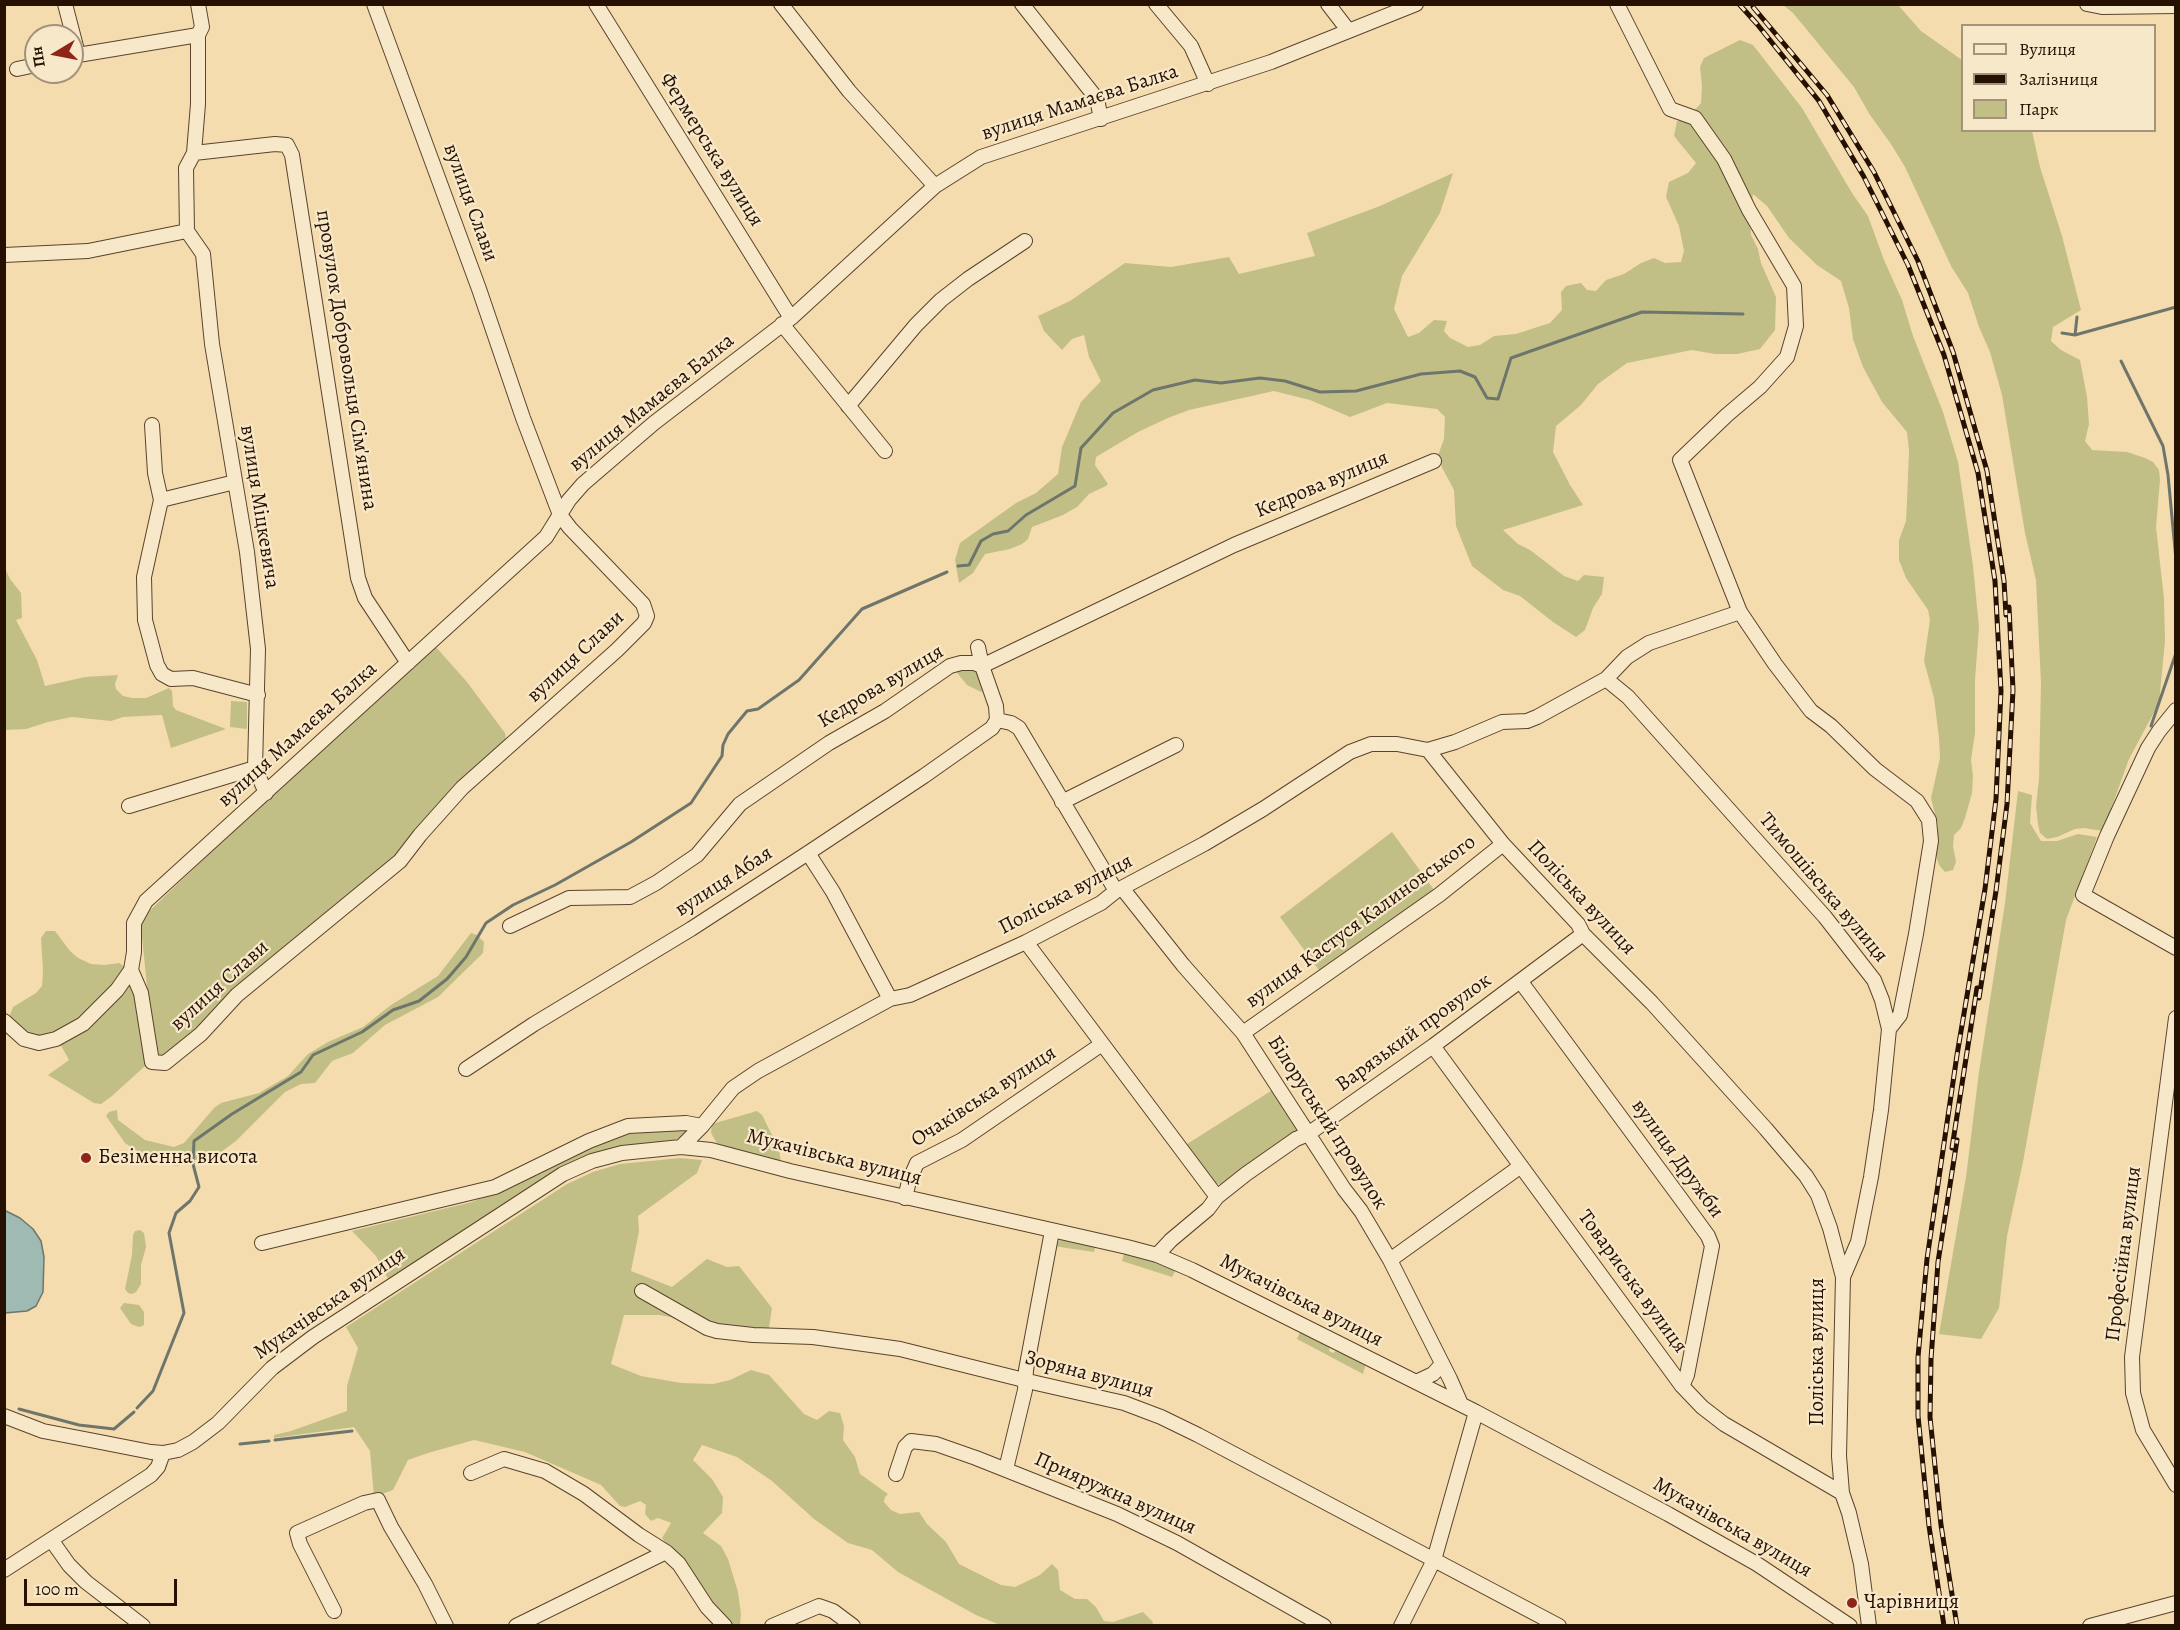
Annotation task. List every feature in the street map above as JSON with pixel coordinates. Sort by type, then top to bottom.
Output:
[{"type":"street","points":[[65,4],[69,24]]},
{"type":"street","points":[[4,255],[88,251],[187,231],[186,168],[194,153],[198,104],[200,31],[198,4]]},
{"type":"street","name":"вулиця Слави","points":[[131,970],[141,993],[152,1062],[165,1063],[201,1034],[237,995],[400,861],[462,788],[617,650],[644,623],[647,611],[643,604],[560,515],[523,418],[460,234],[374,4]]},
{"type":"street","name":"Фермерська вулиця","points":[[596,4],[786,321],[848,406],[885,451]]},
{"type":"street","points":[[781,4],[849,91],[935,186]]},
{"type":"street","points":[[1023,4],[1097,99],[1101,119]]},
{"type":"street","points":[[1156,4],[1191,46],[1208,84]]},
{"type":"street","points":[[1328,4],[1348,30]]},
{"type":"street","name":"вулиця Мамаєва Балка","points":[[131,970],[135,923],[146,902],[546,537],[583,484],[646,430],[786,321],[935,186],[981,157],[1271,62],[1416,4]]},
{"type":"street","points":[[1617,4],[1670,109],[1695,118],[1724,159],[1749,210],[1794,286],[1796,326],[1787,357],[1760,387],[1680,460],[1740,612],[1775,664],[1811,711],[1831,726],[1875,769],[1917,801],[1929,820],[1931,842],[1916,934],[1900,1015],[1889,1029]]},
{"type":"street","points":[[2086,4],[2102,7],[2175,6]]},
{"type":"street","points":[[84,53],[200,31]]},
{"type":"street","points":[[17,69],[24,68]]},
{"type":"street","name":"провулок Добровольця Сім'янина","points":[[194,153],[275,144],[287,146],[292,155],[358,578],[365,598],[408,663]]},
{"type":"street","name":"вулиця Міцкевича","points":[[187,231],[203,254],[212,344],[247,552],[258,650],[255,768],[266,793]]},
{"type":"street","points":[[848,406],[916,325],[941,300],[1025,241]]},
{"type":"street","points":[[152,425],[155,473],[161,500],[144,577],[145,620],[157,666],[162,674],[171,679],[193,678],[258,694]]},
{"type":"street","name":"Кедрова вулиця","points":[[510,926],[569,898],[630,897],[656,883],[697,855],[740,804],[829,743],[885,711],[950,666],[974,663],[982,666],[1234,545],[1434,461]]},
{"type":"street","points":[[161,500],[235,482]]},
{"type":"street","points":[[1428,750],[1455,742],[1502,722],[1527,721],[1537,717],[1606,679],[1627,657],[1649,643],[1740,612]]},
{"type":"street","points":[[978,647],[996,706],[997,720]]},
{"type":"street","name":"Тимошівська вулиця","points":[[1606,679],[1628,697],[1826,917],[1874,980],[1882,1000],[1889,1029],[1889,1045],[1871,1177],[1858,1242],[1843,1277]]},
{"type":"street","points":[[2175,710],[2148,748],[2083,895],[2175,948]]},
{"type":"street","name":"Білоруський провулок","points":[[997,720],[1011,723],[1019,729],[1062,802],[1119,889],[1243,1033],[1344,1189],[1361,1211],[1390,1260],[1461,1404]]},
{"type":"street","name":"вулиця Абая","points":[[466,1069],[534,1024],[691,930],[943,762],[992,728],[997,720]]},
{"type":"street","name":"Поліська вулиця","points":[[702,1126],[733,1088],[758,1071],[890,999],[910,994],[1026,942],[1101,903],[1119,889],[1204,844],[1263,809],[1350,752],[1371,744],[1397,744],[1428,750],[1503,844],[1578,924],[1584,934],[1652,1003],[1806,1176],[1818,1195],[1830,1228],[1843,1277],[1839,1421],[1842,1492],[1861,1564],[1869,1626]]},
{"type":"street","points":[[1062,802],[1176,745]]},
{"type":"street","points":[[129,806],[255,768]]},
{"type":"street","name":"вулиця Кастуся Калиновського","points":[[1243,1033],[1431,901],[1503,844]]},
{"type":"street","points":[[808,853],[833,892],[890,999]]},
{"type":"street","name":"Варязький провулок","points":[[1156,1255],[1208,1209],[1217,1197],[1245,1174],[1296,1139],[1308,1134],[1434,1047],[1584,934]]},
{"type":"street","points":[[1026,942],[1217,1197]]},
{"type":"street","points":[[4,1021],[24,1038],[39,1043],[56,1039],[83,1023],[117,990],[131,970]]},
{"type":"street","name":"вулиця Дружби","points":[[1521,982],[1682,1199],[1708,1236],[1712,1246],[1687,1375],[1682,1386]]},
{"type":"street","name":"Професійна вулиця","points":[[2175,1018],[2132,1357],[2133,1393],[2143,1430],[2175,1485]]},
{"type":"street","name":"Очаківська вулиця","points":[[905,1198],[917,1163],[962,1140],[1102,1044]]},
{"type":"street","name":"Товариська вулиця","points":[[1434,1047],[1682,1386],[1702,1407],[1724,1424],[1842,1492]]},
{"type":"street","name":"Мукачівська вулиця","points":[[262,1243],[495,1187],[589,1141],[628,1126],[686,1123],[702,1126]]},
{"type":"street","points":[[681,1147],[702,1126]]},
{"type":"street","name":"Мукачівська вулиця","points":[[163,1453],[178,1450],[194,1442],[227,1414],[272,1368],[313,1336],[562,1174],[592,1161],[622,1153],[681,1147],[711,1150],[905,1198],[1156,1255],[1192,1270],[1461,1404],[1688,1525],[1756,1564],[1844,1623]]},
{"type":"street","points":[[1390,1260],[1521,1166]]},
{"type":"street","points":[[1006,1469],[1052,1231]]},
{"type":"street","name":"Зоряна вулиця","points":[[642,1291],[707,1328],[717,1331],[813,1337],[900,1349],[1124,1403],[1161,1417],[1559,1626]]},
{"type":"street","points":[[1416,1382],[1433,1374],[1442,1364]]},
{"type":"street","points":[[1401,1626],[1434,1560],[1476,1412]]},
{"type":"street","points":[[4,1416],[43,1431],[163,1453],[158,1467],[151,1475],[4,1570]]},
{"type":"street","name":"Прияружна вулиця","points":[[896,1474],[905,1447],[911,1441],[936,1444],[1006,1469],[1117,1514],[1177,1543],[1324,1626]]},
{"type":"street","points":[[471,1473],[504,1459],[545,1471],[584,1494],[666,1552],[679,1564],[707,1606],[725,1626]]},
{"type":"street","points":[[334,1611],[300,1544],[297,1533],[364,1503],[378,1500],[446,1626]]},
{"type":"street","points":[[52,1541],[69,1565],[86,1582],[143,1626]]},
{"type":"street","points":[[516,1626],[666,1552]]},
{"type":"street","points":[[2098,1625],[2175,1603]]},
{"type":"street","points":[[772,1626],[819,1606],[833,1611],[853,1626]]},
{"type":"green space","points":[[1783,5],[1898,5],[1921,31],[1961,59],[1961,132],[2032,132],[2081,310],[2053,327],[2051,341],[2061,350],[2080,360],[2089,424],[2085,441],[2092,450],[2127,452],[2145,458],[2153,462],[2159,470],[2156,527],[2164,599],[2165,641],[2159,703],[2129,759],[2103,831],[2075,829],[2047,839],[2040,833],[2036,806],[2039,779],[2041,683],[2036,580],[2025,533],[2002,395],[1990,352],[1968,293],[1951,266],[1905,167],[1891,144],[1870,115],[1854,87],[1793,13]]},
{"type":"green space","points":[[1740,40],[1753,45],[1802,108],[1868,216],[1943,412],[1958,462],[1979,627],[1975,680],[1975,733],[1971,760],[1972,793],[1961,828],[1954,835],[1953,846],[1956,862],[1953,870],[1945,872],[1936,856],[1938,826],[1931,798],[1940,758],[1939,738],[1934,698],[1924,661],[1930,620],[1928,610],[1906,578],[1899,560],[1899,540],[1906,521],[1909,451],[1907,432],[1882,402],[1863,367],[1853,339],[1849,308],[1841,281],[1817,265],[1789,238],[1767,206],[1753,194],[1751,235],[1776,297],[1775,330],[1760,349],[1737,354],[1715,354],[1692,350],[1627,363],[1598,384],[1581,405],[1556,426],[1553,452],[1583,505],[1503,530],[1518,544],[1530,550],[1564,576],[1578,581],[1584,575],[1604,577],[1602,594],[1593,608],[1585,630],[1576,637],[1520,596],[1503,590],[1472,566],[1456,526],[1454,490],[1437,458],[1444,439],[1445,417],[1437,409],[1387,403],[1350,417],[1310,400],[1274,391],[1189,410],[1138,432],[1096,457],[1095,465],[1108,484],[1106,486],[1089,494],[1077,507],[1063,515],[1032,527],[1028,539],[1022,544],[985,554],[973,573],[959,583],[955,560],[960,543],[1016,503],[1036,493],[1058,474],[1062,447],[1081,402],[1101,381],[1089,357],[1084,335],[1072,339],[1062,350],[1044,331],[1038,316],[1070,301],[1125,263],[1171,267],[1229,257],[1239,274],[1315,256],[1307,233],[1380,206],[1453,173],[1440,213],[1402,276],[1394,309],[1408,337],[1419,333],[1434,320],[1447,321],[1444,331],[1450,338],[1468,347],[1480,345],[1494,336],[1516,334],[1550,323],[1562,310],[1561,292],[1566,286],[1581,283],[1587,290],[1596,291],[1606,280],[1624,274],[1654,258],[1665,263],[1681,262],[1684,251],[1679,226],[1666,197],[1669,182],[1688,173],[1696,163],[1674,136],[1677,121],[1686,120],[1701,103],[1700,67],[1704,58]]},
{"type":"green space","points":[[4,566],[10,579],[21,593],[22,618],[16,620],[37,660],[45,686],[85,677],[118,675],[116,689],[123,696],[146,698],[169,688],[172,691],[173,706],[176,710],[226,729],[171,748],[162,715],[123,717],[111,721],[72,717],[26,729],[5,730]]},
{"type":"green space","points":[[435,646],[467,682],[505,733],[506,739],[500,748],[397,858],[196,1033],[163,1058],[154,1055],[142,937],[139,927],[144,916]]},
{"type":"green space","points":[[972,668],[979,675],[984,690],[981,692],[967,685],[954,669]]},
{"type":"green space","points":[[231,701],[247,702],[247,729],[230,727]]},
{"type":"green space","points":[[2018,791],[2032,795],[2030,823],[2041,841],[2057,841],[2078,834],[2097,837],[2066,920],[2023,1162],[2007,1236],[1999,1308],[1981,1339],[1939,1334],[1966,1177],[1979,1072],[2005,903]]},
{"type":"green space","points":[[1392,832],[1437,894],[1321,973],[1280,917]]},
{"type":"green space","points":[[46,931],[55,931],[78,958],[91,964],[119,963],[126,971],[76,1025],[43,1038],[25,1033],[14,1023],[10,1015],[13,1007],[36,993],[42,986],[41,938]]},
{"type":"green space","points":[[471,933],[484,942],[483,953],[438,997],[385,1025],[353,1053],[332,1061],[315,1083],[301,1084],[285,1092],[236,1141],[221,1152],[177,1166],[153,1162],[125,1143],[106,1116],[109,1112],[117,1110],[118,1120],[145,1140],[174,1147],[184,1143],[221,1103],[259,1093],[288,1076],[308,1054],[328,1042],[363,1027],[391,1005],[438,976]]},
{"type":"green space","points":[[131,979],[140,1007],[145,1066],[101,1104],[94,1103],[48,1075],[69,1060],[59,1042]]},
{"type":"green space","points":[[1274,1089],[1301,1130],[1222,1185],[1211,1182],[1184,1146]]},
{"type":"green space","points":[[757,1111],[762,1115],[779,1149],[781,1163],[718,1145],[711,1133],[712,1124]]},
{"type":"green space","points":[[630,1129],[691,1129],[684,1136],[674,1140],[620,1148],[560,1170],[389,1281],[376,1256],[352,1231],[472,1202]]},
{"type":"green space","points":[[680,1158],[702,1160],[697,1173],[638,1216],[639,1231],[631,1271],[672,1287],[707,1259],[727,1267],[739,1266],[772,1308],[768,1334],[659,1315],[624,1315],[611,1364],[641,1376],[681,1383],[713,1384],[730,1380],[751,1370],[769,1375],[804,1414],[817,1420],[829,1411],[840,1413],[844,1426],[843,1440],[855,1457],[860,1474],[888,1494],[884,1502],[891,1510],[900,1514],[919,1512],[927,1524],[946,1542],[959,1564],[1001,1585],[1015,1587],[1040,1575],[1052,1564],[1058,1570],[1060,1590],[1075,1599],[1087,1599],[1096,1607],[1104,1621],[1113,1622],[1143,1612],[1153,1622],[1152,1626],[1000,1625],[976,1615],[898,1572],[872,1550],[848,1543],[814,1519],[772,1481],[737,1457],[702,1445],[693,1460],[712,1479],[723,1497],[722,1513],[703,1533],[721,1546],[728,1559],[738,1592],[741,1614],[740,1625],[732,1625],[721,1617],[662,1538],[671,1523],[658,1518],[651,1521],[645,1514],[646,1505],[640,1501],[625,1507],[620,1506],[601,1485],[525,1452],[474,1440],[428,1453],[408,1460],[393,1490],[374,1497],[370,1451],[354,1427],[274,1438],[274,1435],[347,1411],[347,1386],[358,1348],[346,1327],[567,1184],[593,1172],[620,1164]]},
{"type":"green space","points":[[140,1230],[144,1233],[146,1247],[141,1265],[141,1284],[132,1294],[125,1289],[132,1255],[133,1235],[135,1231]]},
{"type":"green space","points":[[1061,1240],[1095,1247],[1094,1252],[1053,1246],[1054,1242]]},
{"type":"green space","points":[[1124,1253],[1154,1260],[1174,1268],[1175,1271],[1172,1277],[1122,1261]]},
{"type":"green space","points":[[124,1303],[139,1305],[144,1312],[144,1325],[139,1327],[131,1324],[120,1308]]},
{"type":"green space","points":[[1301,1330],[1330,1345],[1329,1351],[1333,1353],[1338,1349],[1366,1363],[1363,1374],[1297,1339]]},
{"type":"water","points":[[4,1210],[20,1218],[33,1229],[41,1241],[44,1257],[43,1292],[36,1306],[27,1311],[5,1313]]},
{"type":"waterway","points":[[2062,333],[2075,335],[2176,307]]},
{"type":"waterway","points":[[958,566],[969,565],[981,541],[993,534],[1008,531],[1026,515],[1075,486],[1081,448],[1113,413],[1153,390],[1195,380],[1221,383],[1260,378],[1285,381],[1320,392],[1356,391],[1421,374],[1460,371],[1475,377],[1487,398],[1498,399],[1511,358],[1642,312],[1743,314]]},
{"type":"waterway","points":[[2075,335],[2077,317]]},
{"type":"waterway","points":[[2121,361],[2163,446],[2176,560]]},
{"type":"waterway","points":[[137,1408],[153,1391],[184,1313],[169,1233],[176,1213],[190,1201],[199,1187],[193,1164],[194,1141],[232,1114],[301,1072],[313,1055],[362,1032],[393,1010],[419,1001],[447,979],[466,957],[486,923],[513,905],[555,885],[631,842],[691,803],[722,756],[723,745],[728,734],[747,711],[758,709],[799,680],[862,609],[947,572]]},
{"type":"waterway","points":[[2151,726],[2176,653]]},
{"type":"waterway","points":[[19,1409],[79,1425],[114,1429],[134,1412]]},
{"type":"waterway","points":[[275,1440],[352,1431]]},
{"type":"waterway","points":[[240,1444],[269,1441]]},
{"type":"railway","points":[[1739,4],[1819,101],[1864,177],[1908,265],[1944,355],[1978,473],[1995,581],[2001,691],[1996,799],[1985,889],[1957,1055],[1927,1259],[1918,1357],[1918,1416],[1929,1526],[1944,1626]]},
{"type":"railway","points":[[1753,7],[1827,95],[1874,172],[1918,261],[1953,352],[1987,471],[2004,581],[2006,615]]},
{"type":"railway","points":[[1979,998],[2007,804],[2013,690],[2009,607]]},
{"type":"railway","points":[[1952,1148],[1977,988]]},
{"type":"railway","points":[[1957,1140],[1938,1262],[1931,1359],[1930,1417],[1941,1525],[1957,1626]]},
{"type":"place","name":"Безіменна висота","points":[[86,1158]]},
{"type":"place","name":"Чарівниця","points":[[1852,1603]]}]
